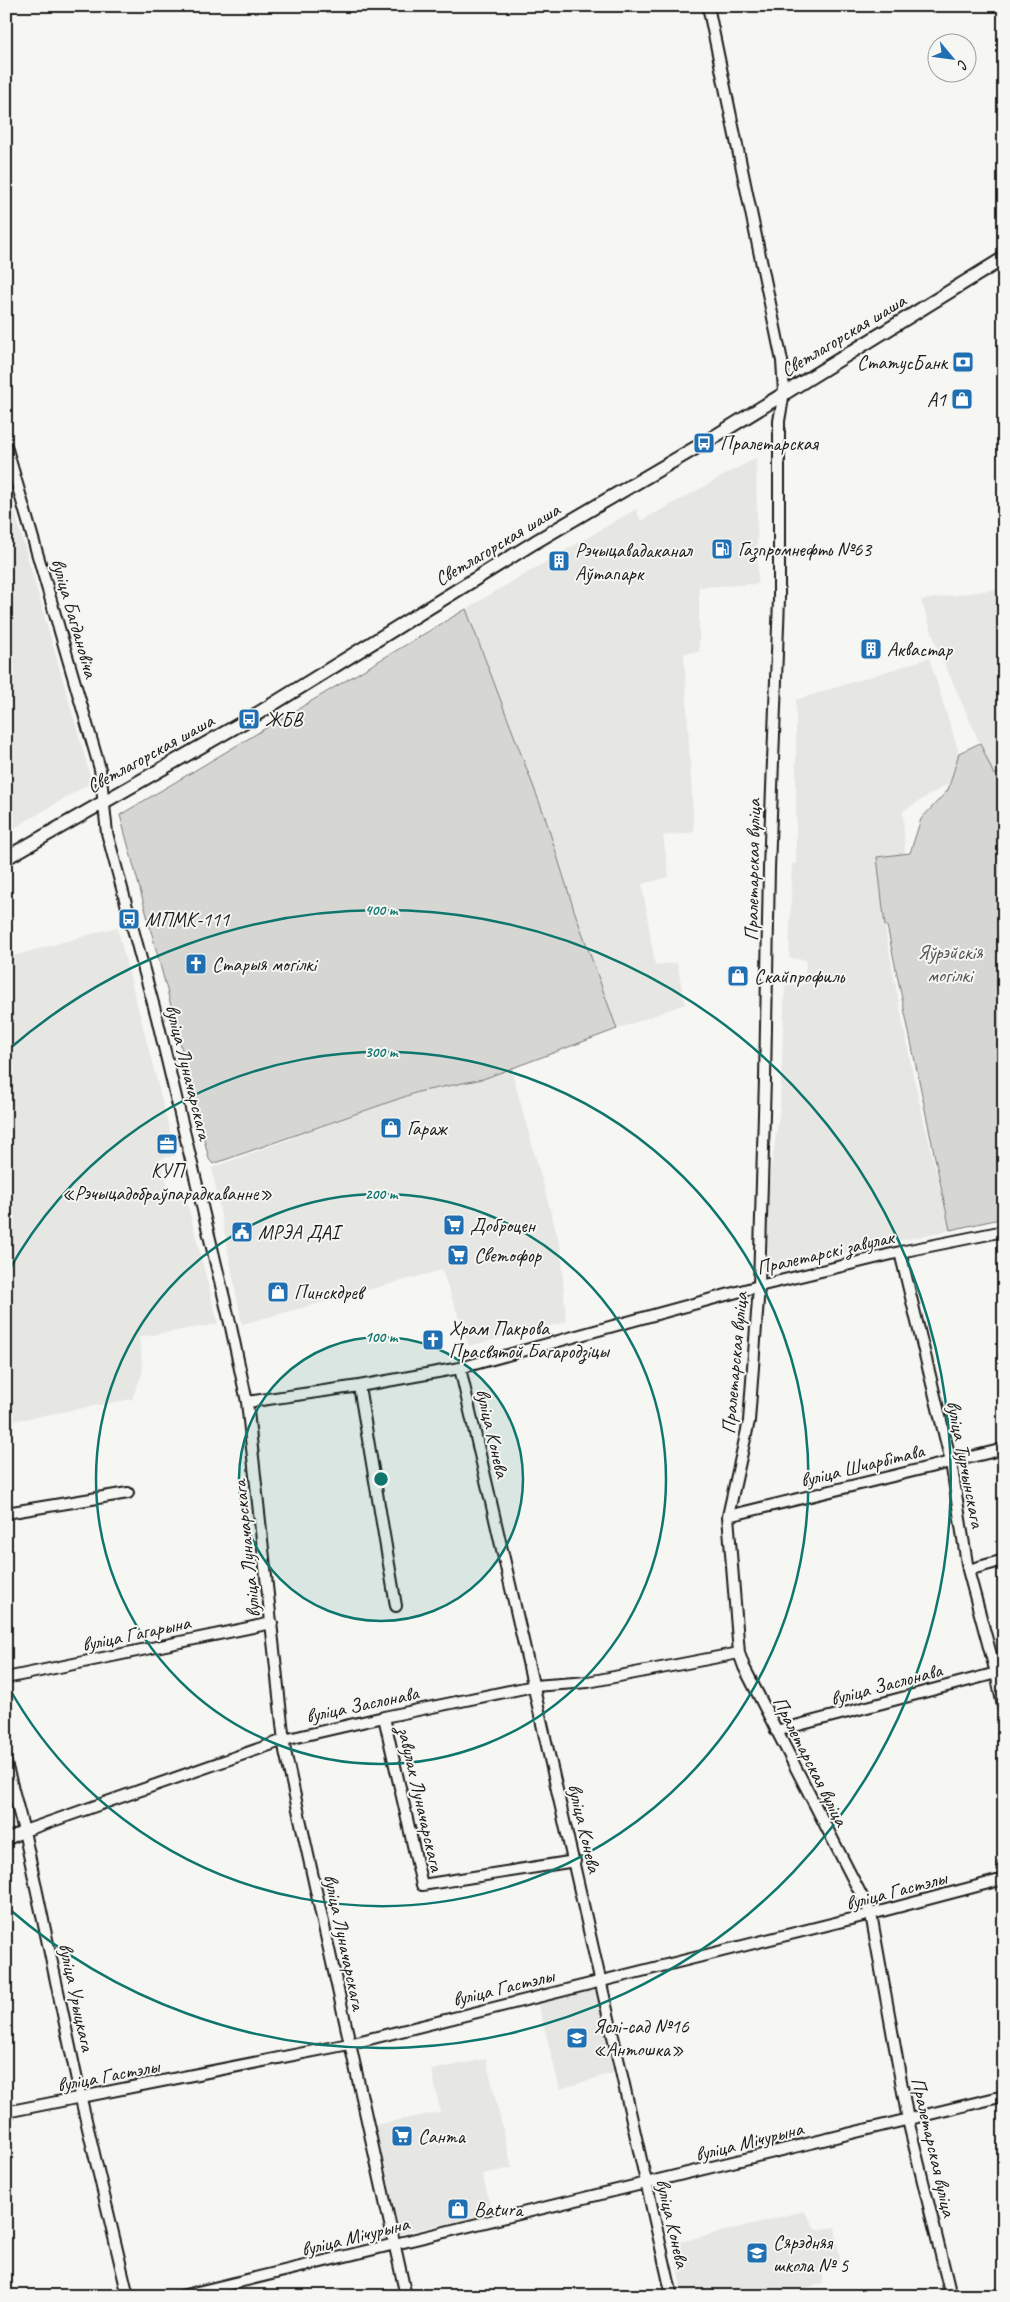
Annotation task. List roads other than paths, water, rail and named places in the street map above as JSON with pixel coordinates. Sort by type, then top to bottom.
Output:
[{"type":"main road","name":"Светлагорская шаша","points":[[6,858],[102,801],[249,719],[527,547],[1004,258]]},
{"type":"street","name":"Пралетарская вуліца","points":[[708,6],[782,362],[784,392],[779,421],[779,599],[769,869],[766,1079],[759,1286],[747,1430],[728,1516],[739,1653],[776,1731],[870,1914],[908,2120],[950,2296]]},
{"type":"street","name":"вуліца Багдановіча","points":[[6,446],[100,769],[102,801]]},
{"type":"street","name":"вуліца Луначарскага","points":[[102,801],[107,833],[152,998],[201,1197],[247,1402],[284,1740],[349,2044],[406,2296]]},
{"type":"street","name":"Пралетарскі завулак","points":[[247,1402],[359,1386],[460,1368],[759,1286],[900,1252],[1004,1231]]},
{"type":"street","name":"вуліца Турчынскага","points":[[900,1252],[951,1462],[968,1570],[1000,1672],[1004,1711]]},
{"type":"street","name":"вуліца Конева","points":[[460,1368],[575,1861],[600,1982],[672,2296]]},
{"type":"street","points":[[359,1386],[396,1606]]},
{"type":"street","name":"вуліца Шчарбітава","points":[[728,1516],[1004,1449]]},
{"type":"street","points":[[6,1512],[128,1493]]},
{"type":"street","points":[[968,1570],[1004,1560]]},
{"type":"street","name":"вуліца Гагарына","points":[[6,1678],[272,1623]]},
{"type":"street","name":"вуліца Заслонава","points":[[6,1840],[24,1831],[284,1740],[534,1686],[588,1682],[739,1653]]},
{"type":"street","name":"вуліца Заслонава","points":[[776,1731],[1000,1672]]},
{"type":"street","name":"завулак Луначарскага","points":[[384,1717],[422,1885],[575,1861]]},
{"type":"street","name":"вуліца Урыцкага","points":[[6,1763],[24,1831],[81,2099],[128,2296]]},
{"type":"street","name":"вуліца Гастэлы","points":[[6,2112],[81,2099],[349,2044],[1004,1879]]},
{"type":"street","name":"вуліца Мічурына","points":[[182,2296],[647,2185],[1004,2096]]},
{"type":"place","name":"СтатусБанк","points":[[963,362]]},
{"type":"place","name":"A1","points":[[962,399]]},
{"type":"place","name":"Пралетарская","points":[[704,443]]},
{"type":"place","name":"Газпромнефть №63","points":[[722,549]]},
{"type":"place","name":"Рэчыцавадаканал Аўтапарк","points":[[559,561]]},
{"type":"place","name":"Аквастар","points":[[871,649]]},
{"type":"place","name":"ЖБВ","points":[[249,719]]},
{"type":"place","name":"МПМК-111","points":[[129,919]]},
{"type":"place","name":"Старыя могілкі","points":[[196,964]]},
{"type":"place","name":"Скайпрофиль","points":[[738,976]]},
{"type":"place","name":"Гараж","points":[[391,1128]]},
{"type":"place","name":"КУП «Рэчыцадобраўпарадкаванне»","points":[[167,1144]]},
{"type":"place","name":"Доброцен","points":[[454,1225]]},
{"type":"place","name":"МРЭА ДАІ","points":[[242,1232]]},
{"type":"place","name":"Светофор","points":[[458,1255]]},
{"type":"place","name":"Пинскдрев","points":[[278,1292]]},
{"type":"place","name":"Храм Пакрова Прасвятой Багародзіцы","points":[[433,1340]]},
{"type":"place","name":"Яслі-сад №16 «Антошка»","points":[[577,2038]]},
{"type":"place","name":"Санта","points":[[402,2136]]},
{"type":"place","name":"Batura","points":[[458,2209]]},
{"type":"place","name":"Сярэдняя школа № 5","points":[[757,2253]]},
{"type":"park label","name":"Яўрэйскія могілкі","points":[[950,964]]}]
